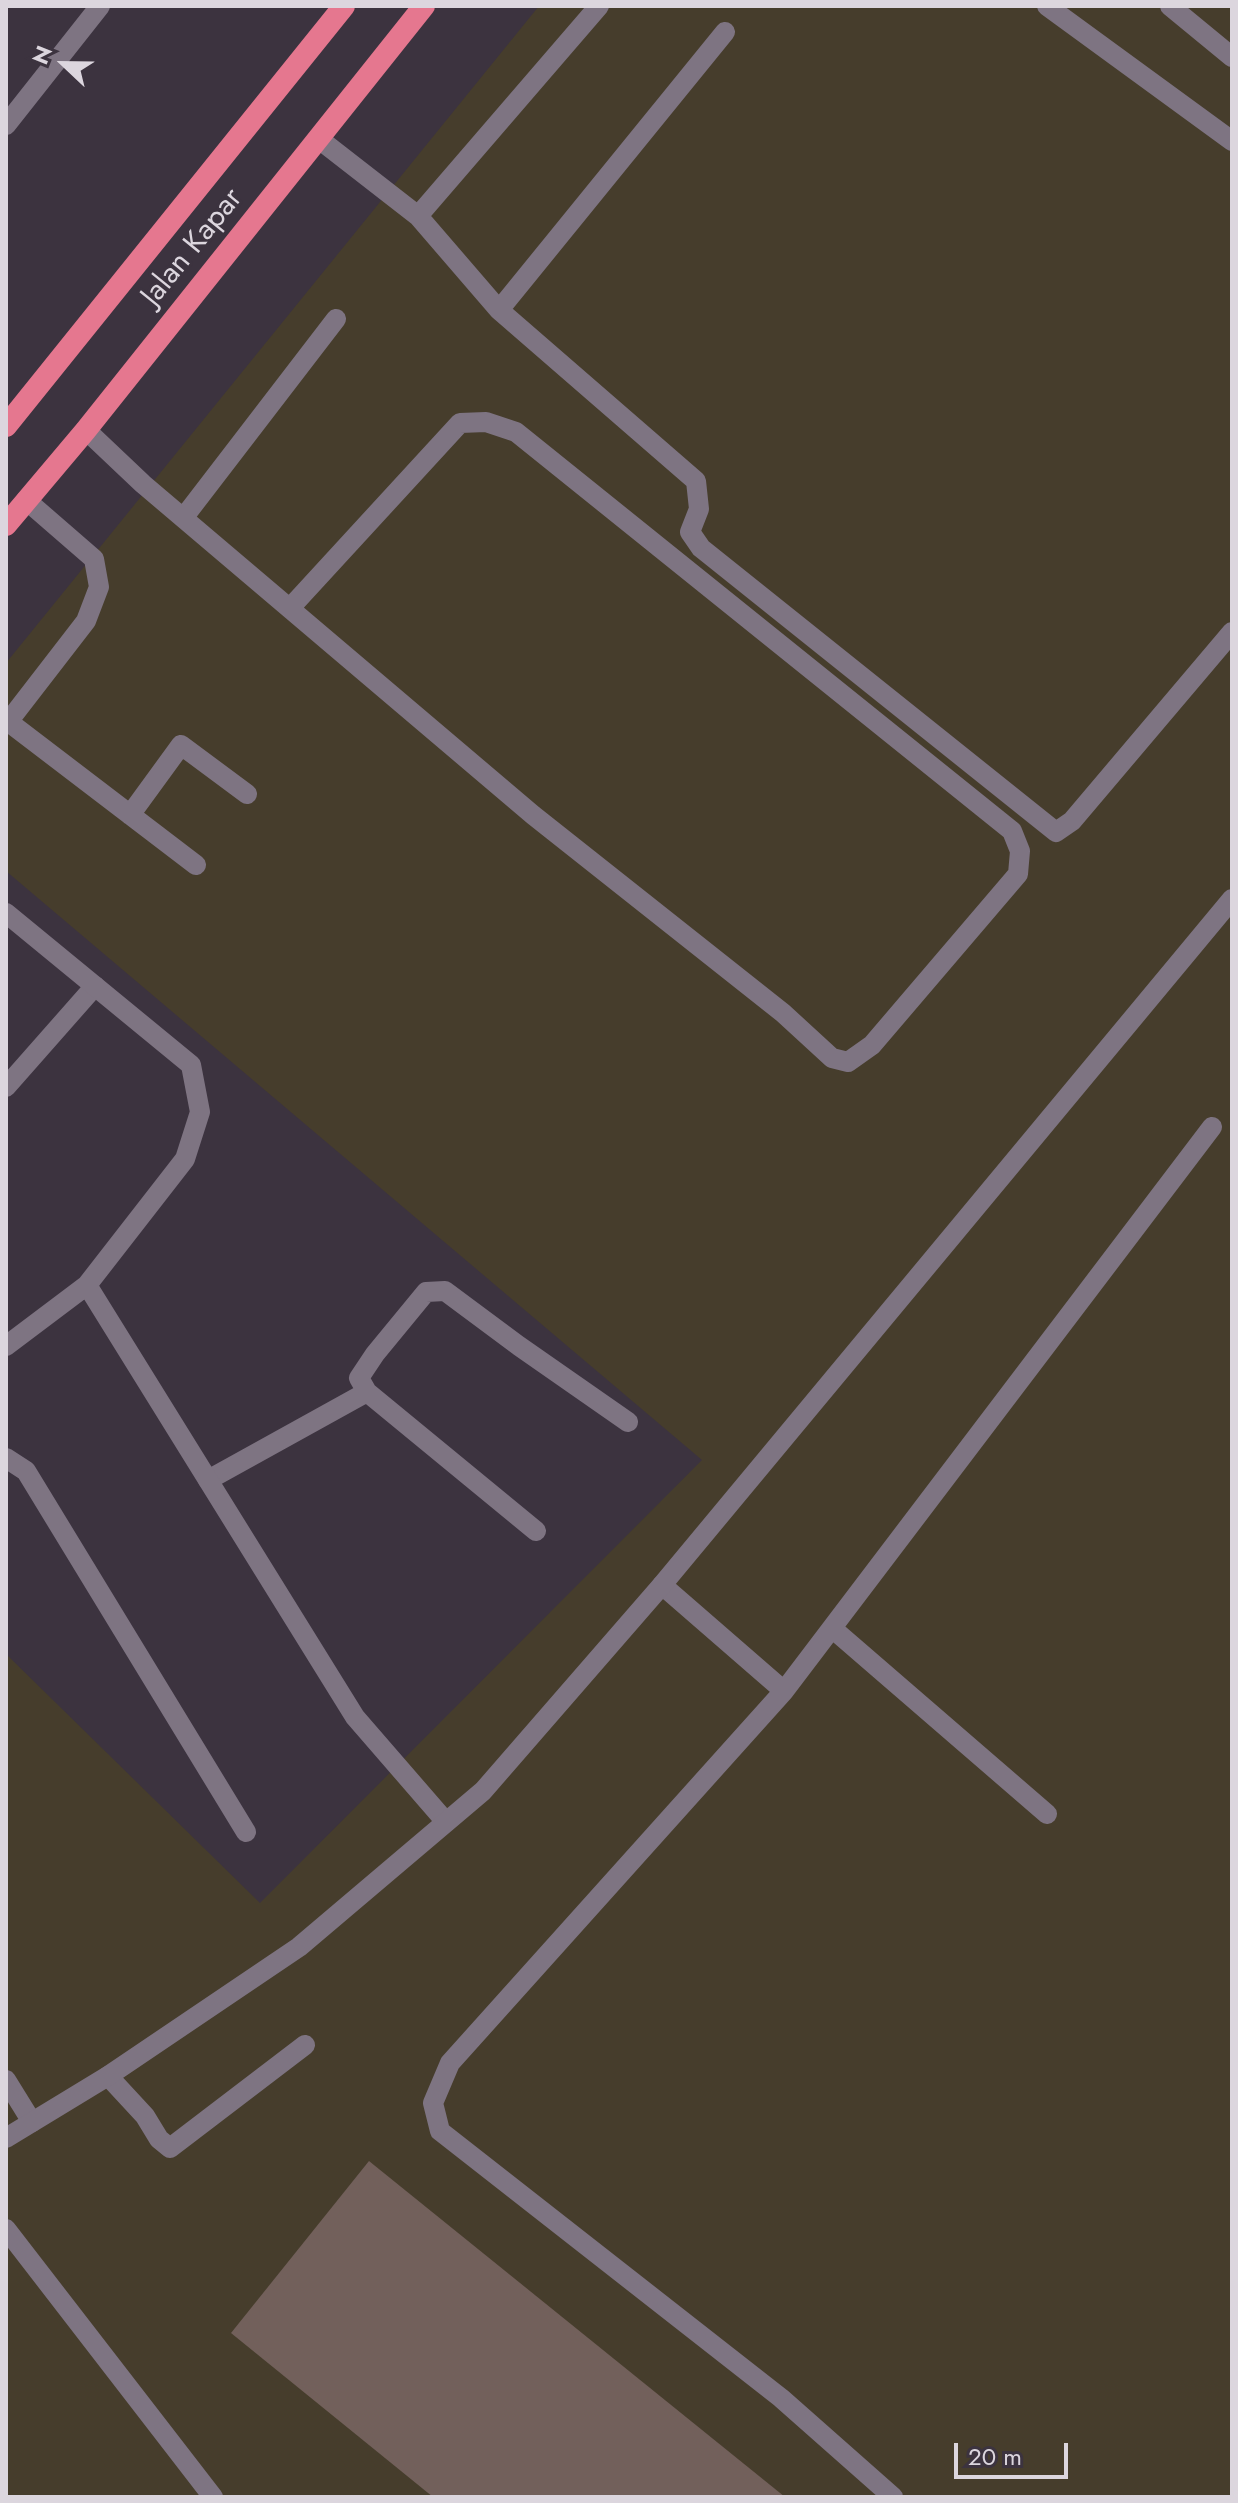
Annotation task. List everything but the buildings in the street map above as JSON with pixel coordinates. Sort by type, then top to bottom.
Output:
[{"type":"highway","name":"Jalan Kapar","points":[[6,426],[344,6]]},
{"type":"highway","name":"Jalan Kapar","points":[[6,525],[86,430],[424,6]]},
{"type":"street","points":[[6,125],[100,6]]},
{"type":"street","points":[[418,216],[599,6]]},
{"type":"street","points":[[1047,6],[1232,141]]},
{"type":"street","points":[[1170,6],[1232,57]]},
{"type":"street","points":[[499,310],[725,32]]},
{"type":"street","points":[[319,139],[418,216],[499,310],[696,481],[699,509],[690,532],[701,548],[1056,832],[1072,821],[1232,632]]},
{"type":"street","points":[[184,517],[336,319]]},
{"type":"street","points":[[86,430],[143,484],[533,815],[783,1013],[832,1058],[848,1062],[872,1045],[1018,874],[1020,851],[1012,831],[516,432],[486,422],[460,423],[290,608]]},
{"type":"street","points":[[26,500],[94,559],[99,587],[86,621],[7,721],[196,865]]},
{"type":"street","points":[[130,815],[181,745],[247,794]]},
{"type":"street","points":[[6,2138],[108,2076],[299,1947],[483,1791],[662,1585],[1232,899]]},
{"type":"street","points":[[6,913],[191,1065],[200,1112],[185,1159],[87,1285],[6,1346]]},
{"type":"street","points":[[6,1087],[95,986]]},
{"type":"street","points":[[893,2497],[781,2398],[440,2131],[433,2103],[450,2063],[784,1691],[1212,1127]]},
{"type":"street","points":[[87,1285],[355,1717],[446,1822]]},
{"type":"street","points":[[536,1531],[367,1392],[359,1378],[426,1292],[445,1291],[628,1422]]},
{"type":"street","points":[[208,1480],[367,1392]]},
{"type":"street","points":[[6,1458],[26,1471],[246,1832]]},
{"type":"street","points":[[662,1585],[784,1691]]},
{"type":"street","points":[[833,1629],[1047,1814]]},
{"type":"street","points":[[108,2076],[145,2116],[159,2139],[170,2148],[305,2045]]},
{"type":"street","points":[[6,2080],[32,2122]]},
{"type":"street","points":[[6,2229],[213,2497]]},
{"type":"shaded area","points":[[539,6],[1232,6],[1232,2497],[6,2497],[6,1654],[260,1903],[702,1460],[6,871],[6,663]]}]
